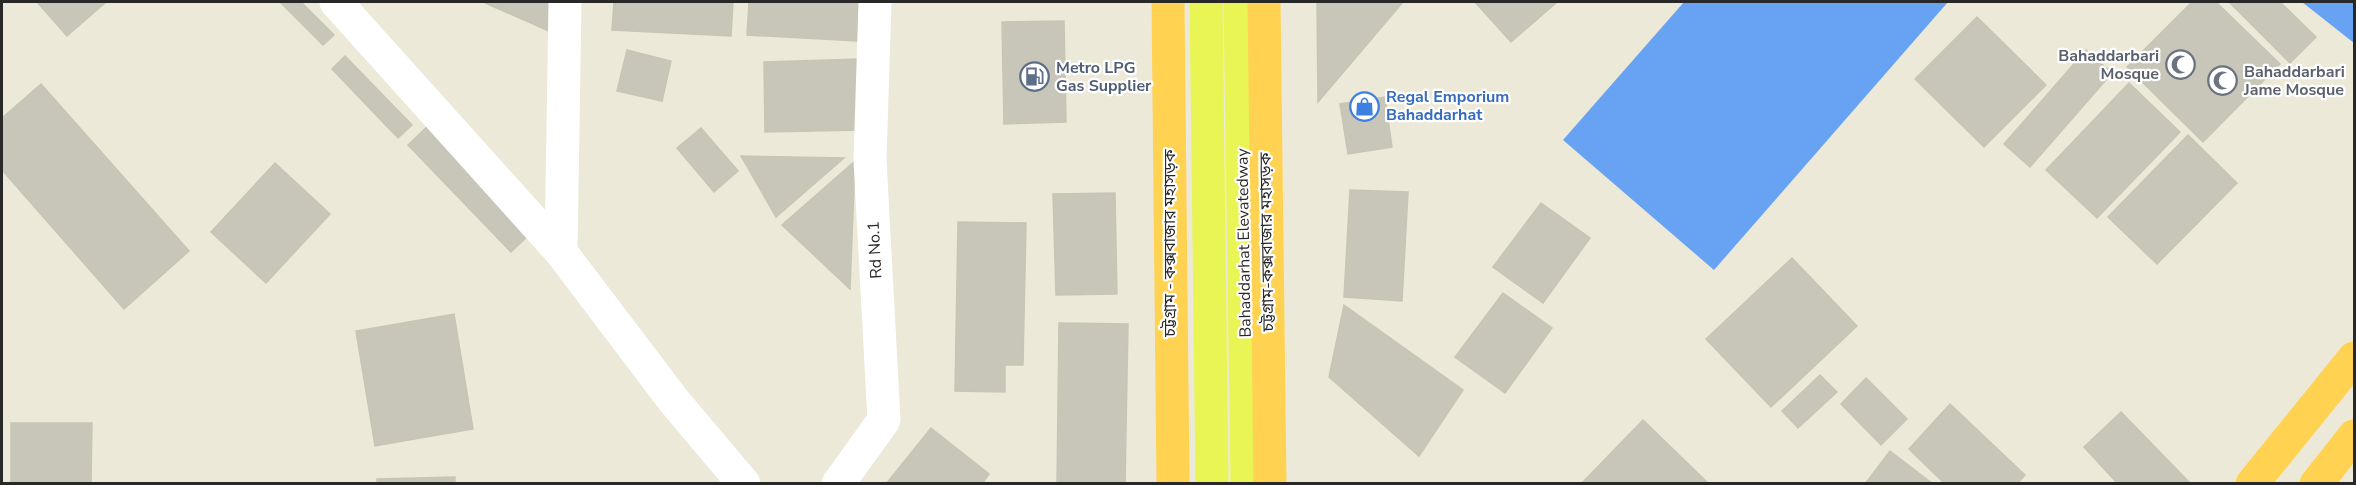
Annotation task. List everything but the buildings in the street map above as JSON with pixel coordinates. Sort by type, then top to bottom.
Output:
[{"type":"highway","name":"চট্টগ্রাম - কক্সবাজার মহাসড়ক","points":[[1168,2],[1173,483]]},
{"type":"highway","name":"চট্টগ্রাম-কক্সবাজার মহাসড়ক","points":[[1264,2],[1270,483]]},
{"type":"highway","points":[[2252,483],[2355,358]]},
{"type":"highway","points":[[2260,483],[2355,368]]},
{"type":"highway","points":[[2316,483],[2355,436]]},
{"type":"highway","points":[[2333,483],[2355,459]]},
{"type":"main road","points":[[1206,2],[1212,483]]},
{"type":"main road","name":"Bahaddarhat Elevatedway","points":[[1240,2],[1247,483]]},
{"type":"street","points":[[336,2],[561,252],[674,401],[744,483]]},
{"type":"street","points":[[561,252],[565,2]]},
{"type":"street","name":"Rd No.1","points":[[838,483],[884,420],[870,160],[875,2]]},
{"type":"water","points":[[1684,2],[1948,2],[1714,270],[1563,140]]},
{"type":"water","points":[[2302,2],[2354,2],[2354,43]]},
{"type":"place","name":"Bahaddarbari Mosque","points":[[2180,65]]},
{"type":"place","name":"Metro LPG Gas Supplier","points":[[1035,77]]},
{"type":"place","name":"Bahaddarbari Jame Mosque","points":[[2223,81]]},
{"type":"place","name":"Regal Emporium Bahaddarhat","points":[[1365,106]]}]
